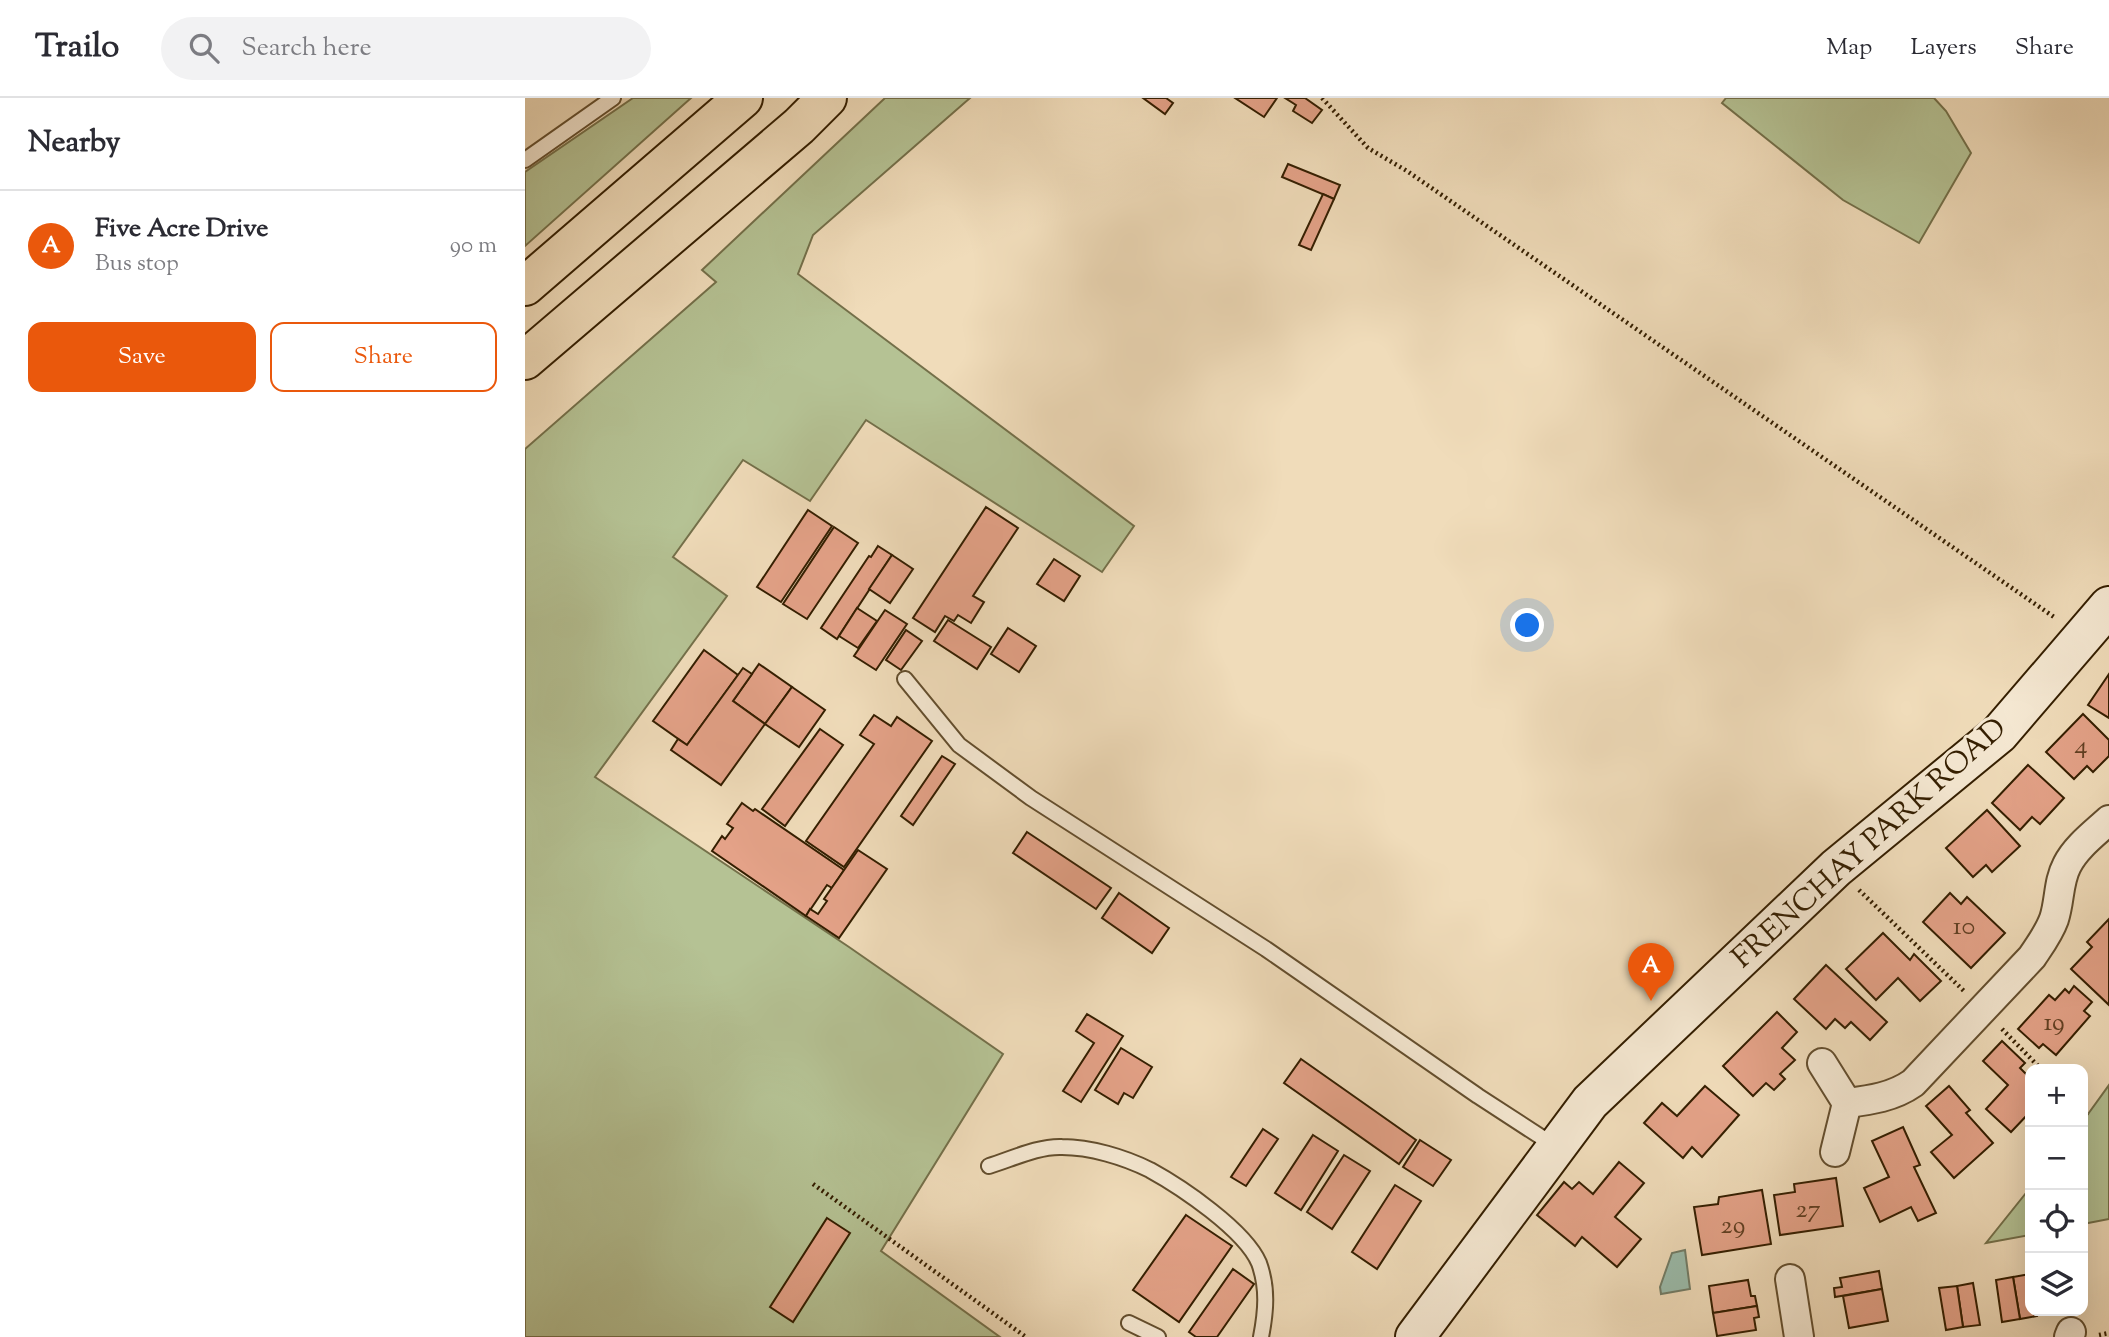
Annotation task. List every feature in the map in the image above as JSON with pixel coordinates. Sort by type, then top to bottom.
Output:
[{"type":"highway","points":[[525,286],[743,98]]},
{"type":"highway","points":[[525,359],[788,135],[827,98]]},
{"type":"main road","name":"FRENCHAY PARK ROAD","points":[[1415,1337],[1590,1102],[1836,868],[1999,734],[2109,606]]},
{"type":"street","points":[[1847,1103],[1873,1100],[1901,1092],[2032,957],[2055,918],[2058,895],[2067,865],[2079,849],[2109,820]]},
{"type":"street","points":[[1822,1063],[1847,1103],[1835,1153]]},
{"type":"street","points":[[1790,1279],[1799,1337]]},
{"type":"lane","points":[[525,160],[614,98]]},
{"type":"lane","points":[[905,678],[959,745],[1031,798],[1266,949],[1556,1147]]},
{"type":"lane","points":[[989,1166],[1027,1153],[1060,1146],[1098,1152],[1149,1169],[1216,1214],[1243,1240],[1258,1261],[1265,1284],[1266,1307],[1261,1337]]},
{"type":"lane","points":[[1129,1323],[1158,1337]]},
{"type":"path","points":[[1322,98],[1368,148],[1418,179],[2083,637]]},
{"type":"path","points":[[1836,868],[2036,1064]]},
{"type":"path","points":[[813,1184],[1026,1337]]},
{"type":"shaded area","points":[[633,98],[691,98],[525,246],[525,172]]},
{"type":"shaded area","points":[[885,98],[970,98],[813,235],[798,274],[1134,526],[1102,572],[866,420],[810,501],[743,460],[673,557],[727,596],[595,777],[1003,1054],[881,1251],[1000,1337],[525,1337],[525,449],[716,282],[702,270]]},
{"type":"shaded area","points":[[1726,98],[1934,98],[1946,111],[1971,153],[1919,243],[1843,200],[1722,103]]},
{"type":"shaded area","points":[[2109,1085],[2109,1219],[2088,1223],[2088,1127],[2088,1114]]},
{"type":"shaded area","points":[[2025,1194],[2025,1236],[1986,1243]]},
{"type":"shaded area","points":[[1685,1250],[1690,1289],[1661,1294],[1660,1287],[1672,1253]]},
{"type":"building","points":[[1143,98],[1166,98],[1173,103],[1165,114]]},
{"type":"building","points":[[1235,98],[1277,98],[1264,117]]},
{"type":"building","points":[[1285,98],[1305,98],[1322,110],[1312,123],[1293,111],[1296,105]]},
{"type":"building","points":[[1288,164],[1340,185],[1334,199],[1282,177]]},
{"type":"building","points":[[1323,194],[1334,199],[1311,250],[1299,245]]},
{"type":"building","points":[[986,507],[1018,528],[973,596],[984,602],[971,623],[958,615],[954,621],[945,616],[935,632],[913,618]]},
{"type":"building","points":[[808,510],[832,526],[781,602],[757,587]]},
{"type":"building","points":[[834,527],[858,543],[807,619],[783,604]]},
{"type":"building","points":[[878,546],[892,555],[837,639],[821,628]]},
{"type":"building","points":[[892,555],[913,569],[890,603],[869,589]]},
{"type":"building","points":[[1054,559],[1080,576],[1064,601],[1037,584]]},
{"type":"building","points":[[857,608],[877,621],[858,648],[839,636]]},
{"type":"building","points":[[885,610],[907,624],[876,670],[854,656]]},
{"type":"building","points":[[948,620],[991,647],[977,669],[934,641]]},
{"type":"building","points":[[1008,628],[1036,646],[1019,672],[991,654]]},
{"type":"building","points":[[906,630],[922,641],[901,670],[886,660]]},
{"type":"building","points":[[704,650],[738,675],[687,745],[653,721]]},
{"type":"building","points":[[759,664],[792,687],[765,724],[733,701]]},
{"type":"building","points":[[743,668],[752,674],[733,701],[765,724],[721,785],[671,750],[678,739],[687,745]]},
{"type":"building","points":[[2109,674],[2109,718],[2088,705]]},
{"type":"building","points":[[792,687],[825,710],[799,747],[765,724]]},
{"type":"building","points":[[2083,714],[2109,740],[2109,756],[2093,772],[2087,766],[2074,779],[2046,752]]},
{"type":"building","points":[[874,715],[891,726],[897,717],[932,741],[844,867],[806,841],[874,744],[860,735]]},
{"type":"building","points":[[820,729],[843,745],[785,826],[762,809]]},
{"type":"building","points":[[942,756],[955,764],[913,825],[901,816]]},
{"type":"building","points":[[2028,765],[2064,798],[2040,824],[2032,817],[2020,830],[1992,803]]},
{"type":"building","points":[[742,803],[753,811],[755,809],[844,870],[832,888],[827,885],[806,916],[712,851],[722,836],[725,839],[733,828],[727,824]]},
{"type":"building","points":[[1987,810],[2020,846],[1992,872],[1986,865],[1973,877],[1946,848]]},
{"type":"building","points":[[1027,832],[1111,888],[1096,909],[1013,853]]},
{"type":"building","points":[[858,850],[887,869],[839,938],[806,916],[810,909],[818,914],[827,901],[824,899]]},
{"type":"building","points":[[1119,893],[1169,928],[1152,953],[1102,918]]},
{"type":"building","points":[[1950,893],[1961,904],[1967,897],[2005,933],[1971,968],[1923,922]]},
{"type":"building","points":[[2109,919],[2109,1005],[2071,969],[2092,947],[2087,942]]},
{"type":"building","points":[[1883,933],[1910,960],[1914,954],[1941,981],[1920,1001],[1898,978],[1876,1000],[1846,969]]},
{"type":"building","points":[[1826,965],[1887,1022],[1870,1040],[1851,1022],[1845,1028],[1835,1019],[1826,1029],[1794,999]]},
{"type":"building","points":[[2074,986],[2092,1002],[2084,1011],[2090,1016],[2056,1055],[2043,1044],[2039,1048],[2018,1029],[2049,995],[2055,1000],[2065,989],[2069,993]]},
{"type":"building","points":[[1777,1012],[1797,1032],[1782,1048],[1795,1060],[1780,1074],[1785,1079],[1774,1090],[1766,1083],[1753,1096],[1723,1066]]},
{"type":"building","points":[[1087,1014],[1123,1036],[1081,1102],[1063,1091],[1094,1043],[1076,1031]]},
{"type":"building","points":[[2002,1041],[2025,1063],[2020,1068],[2025,1073],[2025,1117],[2011,1132],[1986,1109],[2008,1085],[1983,1061]]},
{"type":"building","points":[[1121,1048],[1152,1067],[1133,1098],[1124,1093],[1118,1104],[1095,1090]]},
{"type":"building","points":[[1301,1059],[1416,1140],[1399,1164],[1284,1083]]},
{"type":"building","points":[[1705,1086],[1739,1115],[1702,1157],[1692,1147],[1683,1158],[1644,1123],[1662,1103],[1677,1116]]},
{"type":"building","points":[[1949,1086],[1970,1110],[1966,1113],[1993,1143],[1954,1178],[1931,1152],[1952,1135],[1926,1106]]},
{"type":"building","points":[[1903,1127],[1920,1165],[1914,1167],[1936,1213],[1918,1221],[1911,1207],[1880,1222],[1864,1188],[1889,1177],[1872,1141]]},
{"type":"building","points":[[1263,1129],[1278,1139],[1246,1186],[1231,1177]]},
{"type":"building","points":[[1313,1135],[1338,1151],[1301,1210],[1275,1193]]},
{"type":"building","points":[[1420,1140],[1451,1160],[1433,1186],[1403,1167]]},
{"type":"building","points":[[1344,1155],[1370,1171],[1332,1229],[1307,1212]]},
{"type":"building","points":[[1619,1162],[1644,1183],[1615,1217],[1641,1239],[1617,1267],[1582,1237],[1575,1246],[1537,1215],[1564,1182],[1572,1189],[1579,1182],[1593,1194]]},
{"type":"building","points":[[1836,1178],[1843,1226],[1780,1235],[1774,1195],[1795,1192],[1794,1184]]},
{"type":"building","points":[[1395,1185],[1421,1201],[1377,1269],[1352,1252]]},
{"type":"building","points":[[1762,1190],[1771,1244],[1702,1255],[1694,1207],[1718,1204],[1719,1197]]},
{"type":"building","points":[[1186,1215],[1232,1246],[1179,1322],[1133,1290]]},
{"type":"building","points":[[827,1218],[850,1233],[793,1322],[770,1307]]},
{"type":"building","points":[[1233,1269],[1254,1284],[1217,1337],[1196,1337],[1189,1332]]},
{"type":"building","points":[[1879,1271],[1882,1289],[1835,1297],[1834,1288],[1842,1287],[1840,1278]]},
{"type":"building","points":[[2025,1275],[2025,1316],[2037,1316],[2020,1319],[2013,1277]]},
{"type":"building","points":[[2013,1277],[2020,1319],[2002,1322],[1996,1280]]},
{"type":"building","points":[[1748,1280],[1751,1296],[1755,1296],[1757,1306],[1713,1313],[1709,1286]]},
{"type":"building","points":[[1973,1283],[1980,1325],[1963,1327],[1957,1286]]},
{"type":"building","points":[[1957,1286],[1963,1327],[1946,1330],[1939,1288]]},
{"type":"building","points":[[1882,1289],[1888,1321],[1849,1328],[1843,1296]]},
{"type":"building","points":[[1757,1306],[1759,1317],[1754,1318],[1756,1330],[1717,1336],[1713,1313]]},
{"type":"place","name":"Five Acre Drive","points":[[1651,1001]]}]
